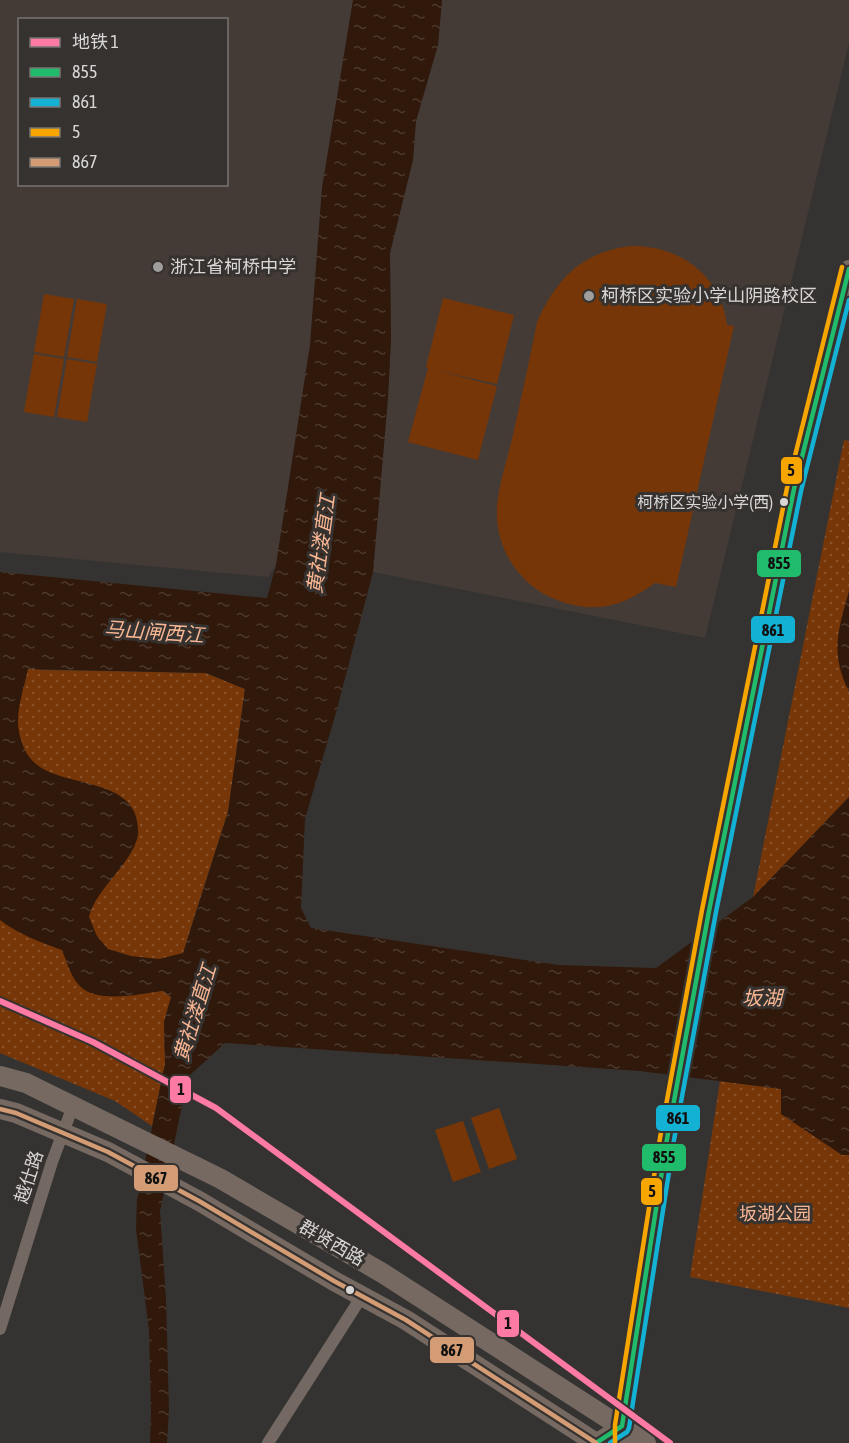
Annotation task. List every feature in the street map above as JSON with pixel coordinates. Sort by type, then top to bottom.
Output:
[{"type":"main road","name":"群贤西路","points":[[0,1076],[26,1083],[221,1179],[384,1274],[622,1435],[646,1443]]},
{"type":"main road","name":"群贤西路","points":[[0,1109],[108,1152],[171,1186],[406,1320],[596,1443]]},
{"type":"street","points":[[596,1443],[622,1435],[667,1139],[709,911],[794,489],[844,309],[849,269]]},
{"type":"street","name":"越仕路","points":[[0,1329],[62,1133],[73,1106]]},
{"type":"street","points":[[268,1443],[362,1296]]},
{"type":"shaded area","name":"浙江省柯桥中学","points":[[0,0],[353,0],[322,188],[310,345],[276,565],[268,577],[0,552]]},
{"type":"shaded area","name":"柯桥区实验小学山阴路校区","points":[[442,0],[849,0],[849,43],[705,638],[373,572],[388,398],[391,339],[390,253],[413,160],[416,121],[438,45]]},
{"type":"green space","points":[[631,246],[665,251],[695,266],[716,291],[727,325],[734,326],[676,587],[655,583],[632,597],[609,606],[584,607],[571,605],[543,594],[521,575],[505,550],[500,536],[497,521],[498,497],[537,322],[545,306],[563,280],[585,261],[598,254]]},
{"type":"green space","points":[[44,294],[74,299],[64,357],[34,352]]},
{"type":"green space","points":[[443,298],[514,315],[497,384],[434,370],[497,386],[478,460],[408,442],[428,368],[426,367]]},
{"type":"green space","points":[[77,299],[107,304],[97,362],[67,357]]},
{"type":"green space","points":[[34,354],[64,359],[54,417],[24,412]]},
{"type":"green space","points":[[67,359],[97,364],[87,422],[57,417]]},
{"type":"green space","points":[[844,440],[849,441],[849,797],[753,897]]},
{"type":"green space","points":[[0,666],[44,670],[206,673],[245,689],[228,812],[191,927],[164,1022],[165,1064],[152,1126],[115,1101],[0,1053]]},
{"type":"green space","name":"坂湖公园","points":[[720,1081],[781,1089],[842,1155],[849,1155],[849,1308],[690,1277]]},
{"type":"green space","points":[[499,1108],[517,1159],[489,1169],[471,1118]]},
{"type":"green space","points":[[463,1121],[481,1172],[453,1182],[435,1130]]},
{"type":"water","points":[[353,0],[442,0],[438,45],[416,121],[413,160],[390,253],[391,339],[388,398],[373,572],[305,819],[301,908],[311,928],[558,965],[656,968],[753,897],[849,797],[849,1155],[842,1155],[781,1114],[781,1089],[640,1071],[225,1043],[188,1077],[160,1211],[166,1299],[169,1410],[167,1443],[150,1443],[149,1330],[136,1229],[137,1200],[165,1064],[164,1022],[171,997],[162,991],[121,996],[90,993],[75,980],[62,950],[22,934],[0,920],[0,572],[267,598],[276,565],[310,345],[322,188]],"holes":[[[28,669],[206,673],[245,689],[228,812],[183,953],[159,959],[131,956],[108,949],[97,936],[89,917],[99,896],[126,861],[136,843],[138,834],[136,815],[128,802],[115,793],[49,772],[30,757],[25,750],[18,724]]]},
{"type":"water","points":[[849,591],[849,692],[839,665],[838,642]]},
{"type":"metro line","name":"1","points":[[0,1001],[93,1042],[216,1108],[670,1443]]},
{"type":"transit line","name":"5","points":[[615,1443],[615,1425],[660,1138],[702,910],[787,488],[842,267]]},
{"type":"transit line","name":"855","points":[[596,1443],[622,1426],[667,1139],[709,911],[794,489],[849,269]]},
{"type":"transit line","name":"861","points":[[610,1443],[627,1432],[629,1428],[674,1140],[716,912],[801,491],[849,300]]},
{"type":"transit line","name":"867","points":[[0,1109],[16,1113],[108,1152],[199,1201],[334,1281],[406,1320],[596,1443]]},
{"type":"place","name":"浙江省柯桥中学","points":[[158,267]]},
{"type":"place","name":"柯桥区实验小学山阴路校区","points":[[589,296]]},
{"type":"place","name":"柯桥区实验小学(西)","points":[[784,502]]},
{"type":"water label","name":"黄社溇直江","points":[[321,544]]},
{"type":"water label","name":"马山闸西江","points":[[154,632]]},
{"type":"water label","name":"坂湖","points":[[762,998]]},
{"type":"water label","name":"黄社溇直江","points":[[195,1013]]}]
